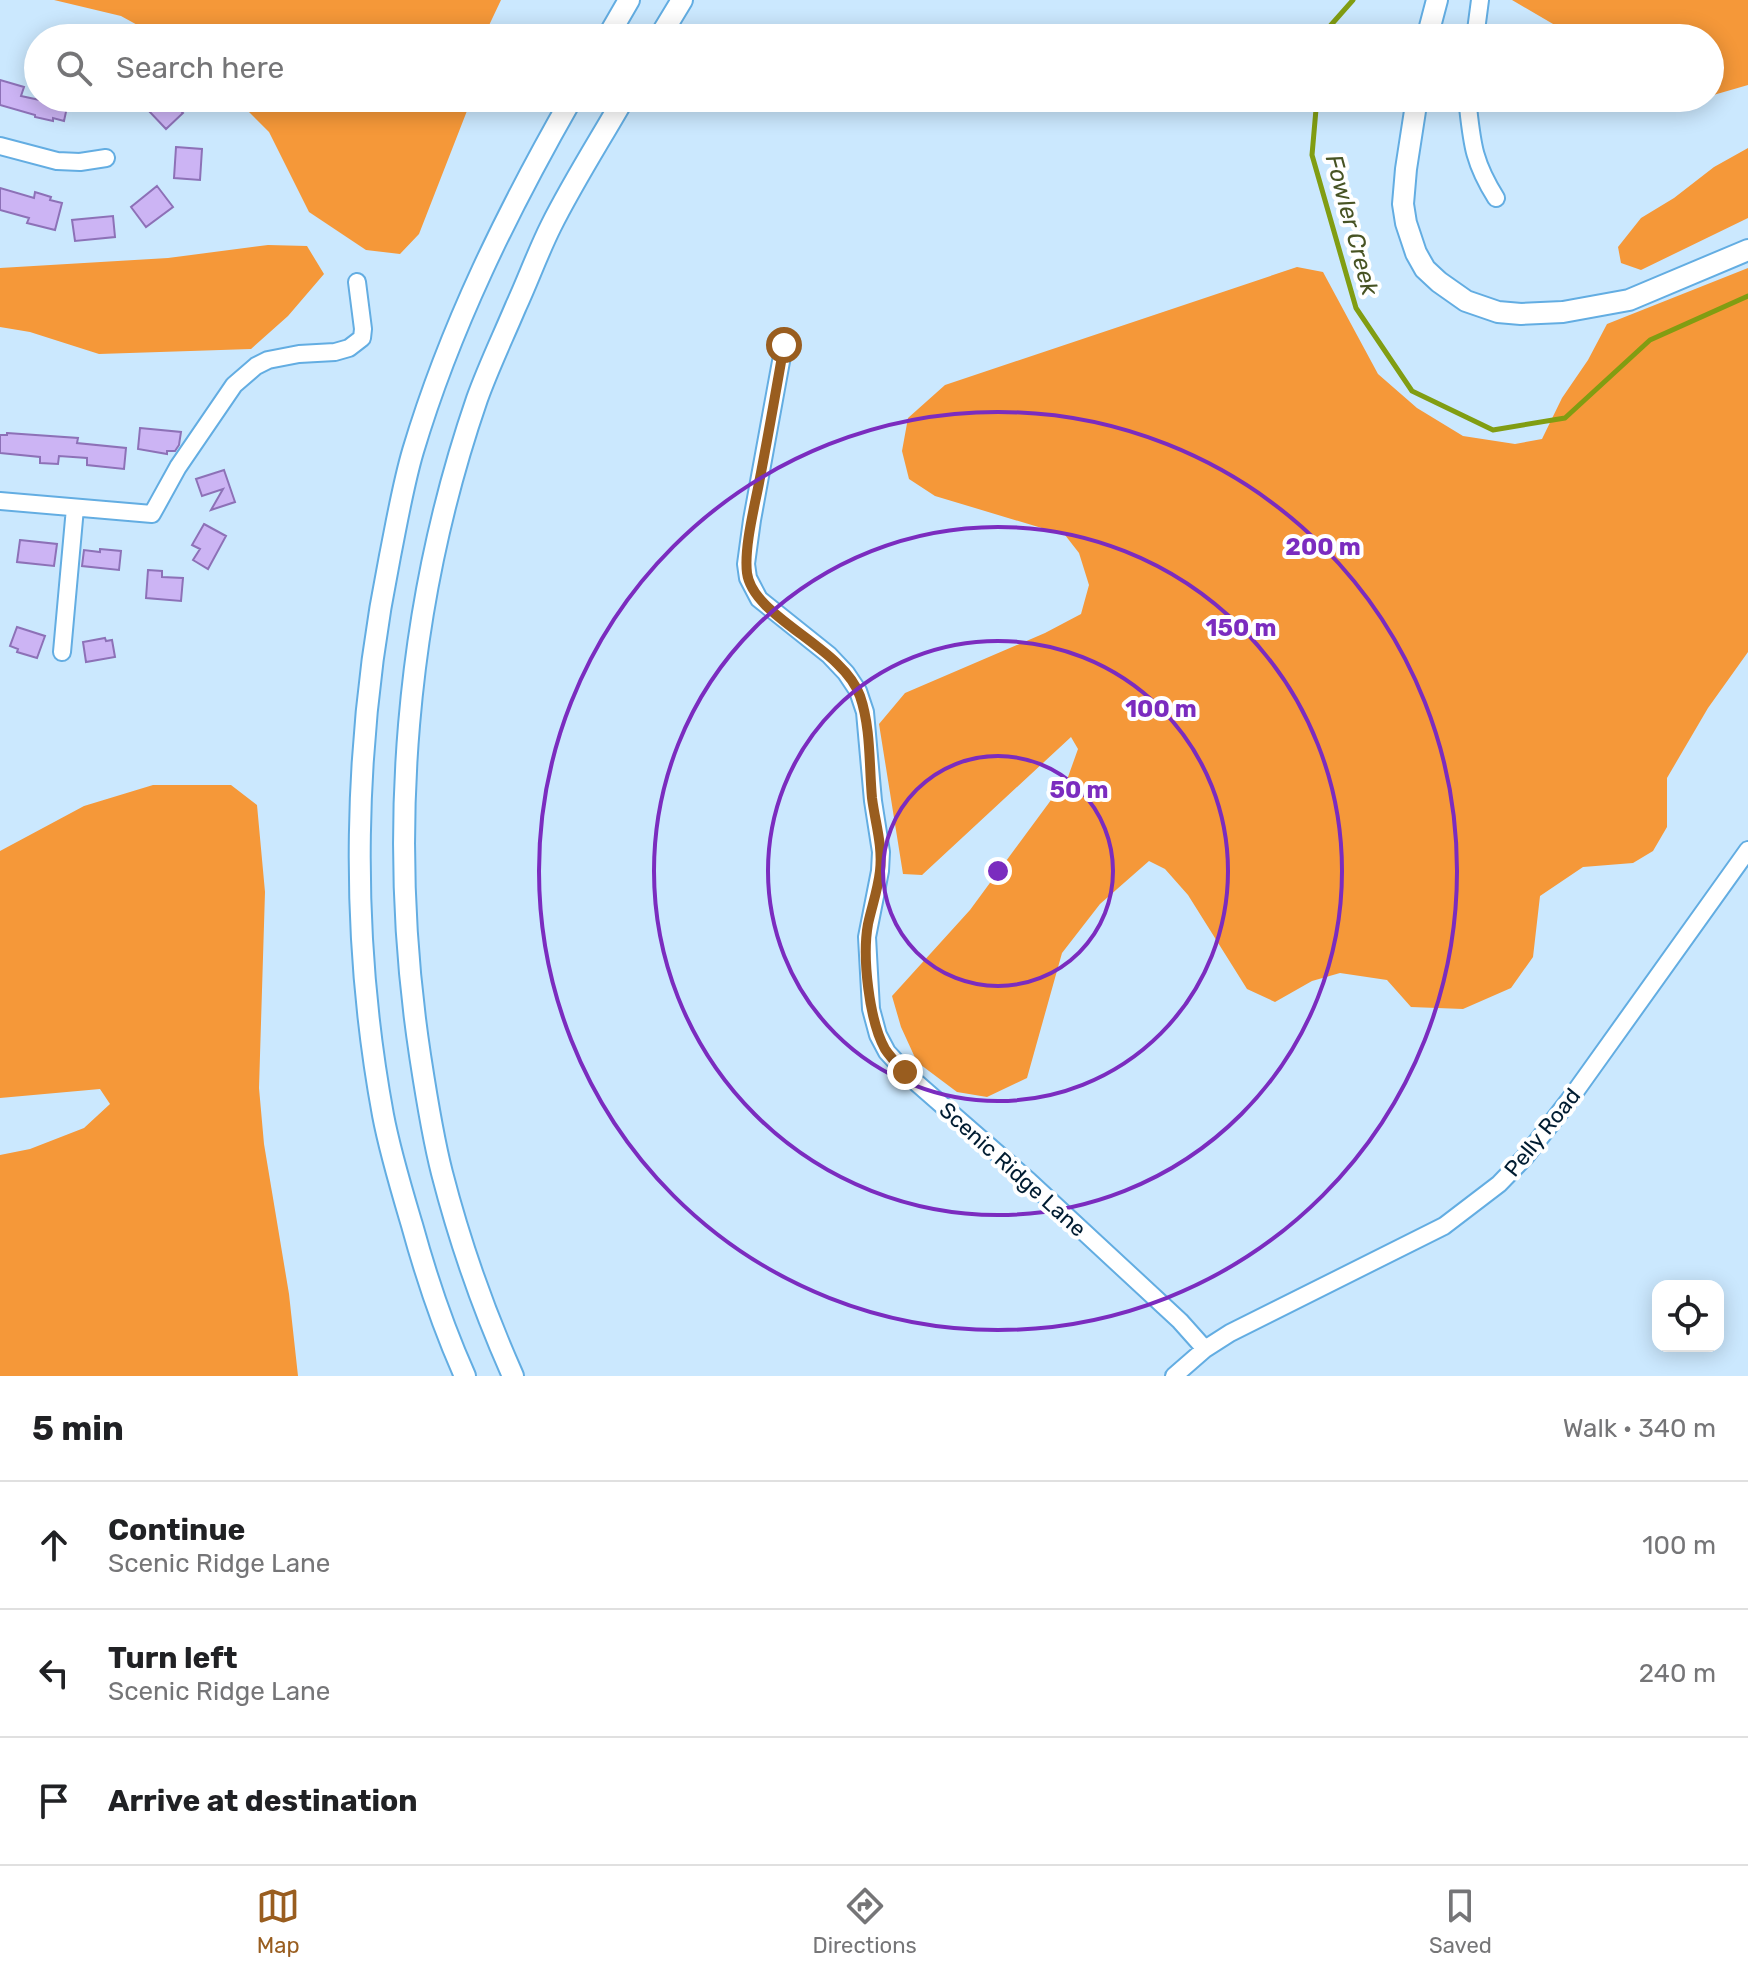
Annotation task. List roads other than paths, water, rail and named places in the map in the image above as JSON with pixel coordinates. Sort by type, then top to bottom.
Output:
[{"type":"main road","points":[[615,24],[629,0]]},
{"type":"main road","points":[[667,24],[682,0]]},
{"type":"main road","points":[[1431,24],[1437,0]]},
{"type":"main road","points":[[465,1376],[448,1340],[402,1192],[383,1119],[371,1044],[364,967],[360,845],[368,693],[382,593],[413,452],[438,378],[473,291],[530,172],[564,112]]},
{"type":"main road","points":[[513,1376],[463,1247],[427,1103],[406,937],[407,751],[426,596],[457,466],[478,398],[552,225],[616,112]]},
{"type":"main road","points":[[1415,112],[1403,204],[1406,223],[1425,269],[1466,301],[1498,312],[1563,312],[1629,300],[1748,250]]},
{"type":"street","points":[[1477,24],[1480,0]]},
{"type":"street","points":[[1468,112],[1477,164],[1496,198]]},
{"type":"street","points":[[0,146],[57,161],[80,162],[106,158]]},
{"type":"street","points":[[0,501],[152,514],[178,467],[234,385],[256,366],[284,357],[335,352],[349,348],[362,338],[357,282]]},
{"type":"street","name":"Scenic Ridge Lane","points":[[784,345],[746,564],[748,578],[759,599],[829,655],[846,673],[858,691],[865,712],[881,852],[867,937],[871,1009],[878,1035],[887,1052],[911,1078],[1029,1181],[1180,1321],[1205,1349]]},
{"type":"street","points":[[62,652],[75,508]]},
{"type":"street","name":"Pelly Road","points":[[1174,1376],[1205,1349],[1230,1333],[1444,1226],[1499,1184],[1525,1157],[1570,1099],[1748,850]]},
{"type":"waterway","name":"Fowler Creek","points":[[1332,24],[1353,0]]},
{"type":"waterway","name":"Fowler Creek","points":[[1316,112],[1312,155],[1356,308],[1412,391],[1493,430],[1565,418],[1650,340],[1748,296]]}]
